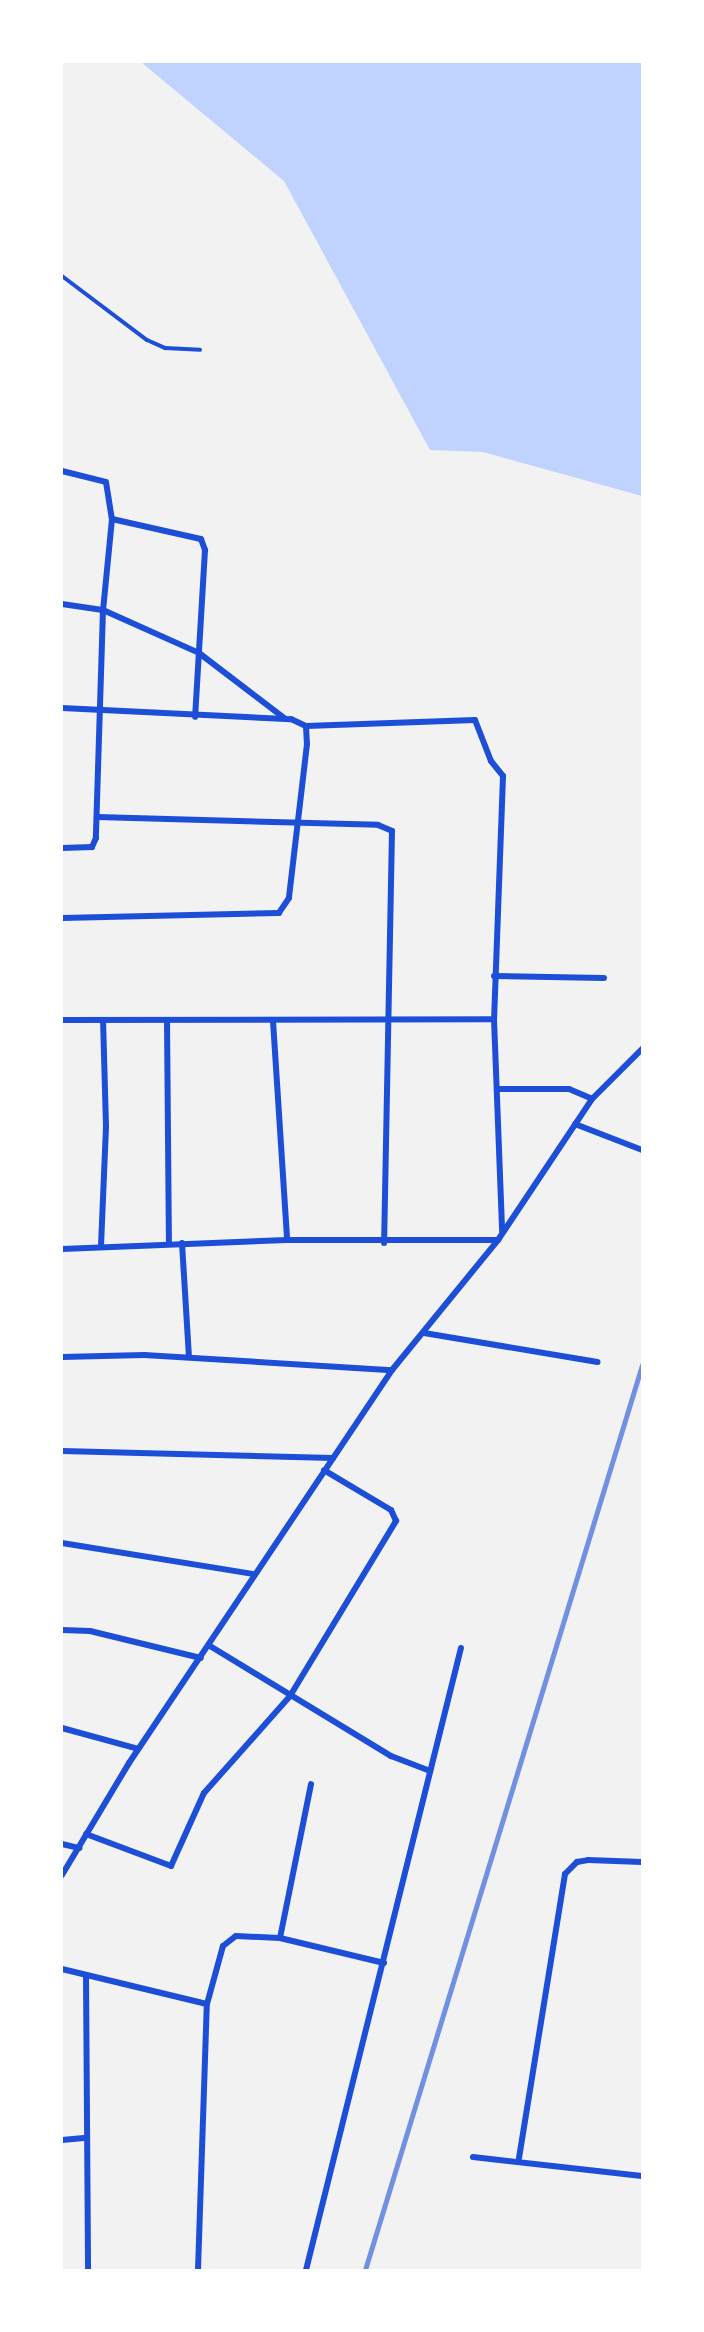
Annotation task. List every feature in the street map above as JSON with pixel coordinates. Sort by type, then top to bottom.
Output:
[{"type":"street","points":[[62,471],[93,475],[106,482],[112,519],[103,610],[97,817],[92,847],[62,848]]},
{"type":"street","points":[[112,519],[201,538],[206,550],[195,717]]},
{"type":"street","points":[[62,604],[103,610],[199,653],[285,719]]},
{"type":"street","points":[[62,708],[195,717],[285,719],[306,726],[475,720],[490,761],[503,776],[494,976],[502,1232]]},
{"type":"street","points":[[62,918],[279,913],[290,898],[306,726]]},
{"type":"street","points":[[97,817],[378,825],[392,831],[386,1019],[384,1243]]},
{"type":"street","points":[[494,976],[604,978]]},
{"type":"street","points":[[62,1020],[494,1019]]},
{"type":"street","points":[[101,1246],[106,1126],[103,1021]]},
{"type":"street","points":[[167,1021],[169,1244]]},
{"type":"street","points":[[273,1021],[287,1240]]},
{"type":"street","points":[[62,1875],[138,1749],[210,1646],[253,1574],[392,1370],[498,1240],[592,1099],[642,1049]]},
{"type":"street","points":[[497,1089],[569,1089],[592,1099]]},
{"type":"street","points":[[575,1124],[642,1150]]},
{"type":"street","points":[[62,1249],[287,1240],[384,1243],[498,1240]]},
{"type":"street","points":[[182,1244],[189,1357]]},
{"type":"street","points":[[424,1333],[598,1362]]},
{"type":"street","points":[[62,1358],[189,1357],[392,1370]]},
{"type":"street","points":[[62,1451],[333,1458]]},
{"type":"street","points":[[86,1834],[171,1866],[204,1793],[290,1696],[396,1521],[391,1510],[324,1470]]},
{"type":"street","points":[[62,1544],[253,1574]]},
{"type":"street","points":[[62,1630],[90,1631],[201,1658]]},
{"type":"street","points":[[210,1646],[391,1756],[430,1771]]},
{"type":"street","points":[[306,2271],[461,1648]]},
{"type":"street","points":[[62,1728],[138,1749]]},
{"type":"street","points":[[280,1938],[311,1784]]},
{"type":"street","points":[[62,1844],[80,1848]]},
{"type":"street","points":[[519,2158],[565,1874],[577,1862],[588,1860],[642,1862]]},
{"type":"street","points":[[198,2271],[207,2004],[228,1940],[280,1938],[384,1963]]},
{"type":"street","points":[[62,1969],[207,2004]]},
{"type":"street","points":[[86,1975],[84,2138],[88,2271]]},
{"type":"street","points":[[62,2140],[84,2138]]},
{"type":"street","points":[[473,2157],[519,2158],[642,2176]]},
{"type":"lane","points":[[62,276],[147,340],[165,348],[200,350]]},
{"type":"water","points":[[141,62],[642,62],[642,496],[483,452],[430,450],[284,181]]},
{"type":"railway","points":[[365,2270],[642,1365]]}]
